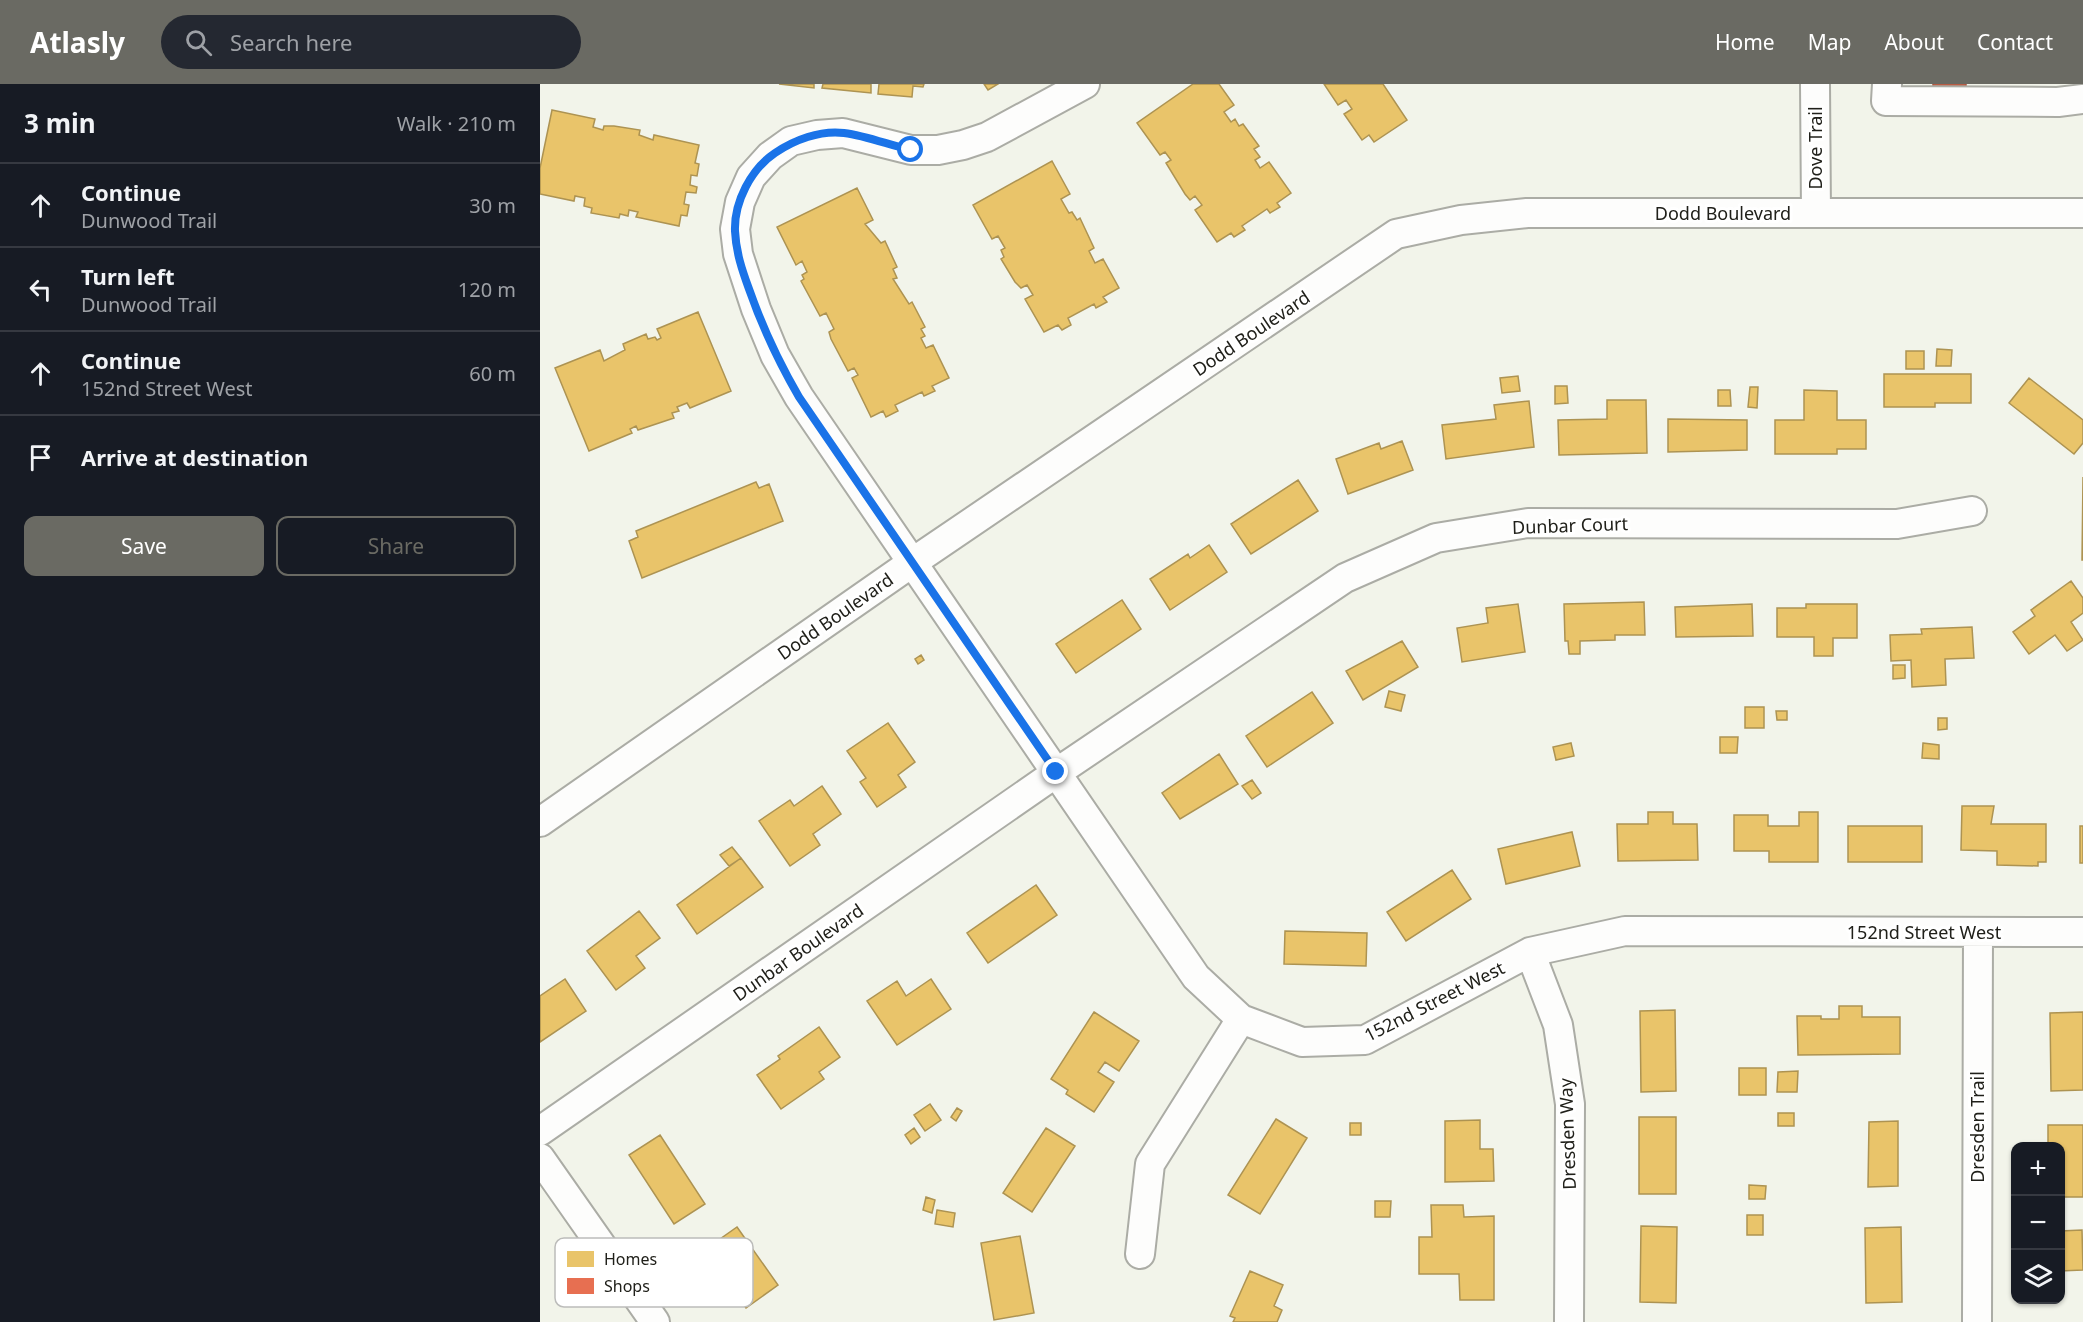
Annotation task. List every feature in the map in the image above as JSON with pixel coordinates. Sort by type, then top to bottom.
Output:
[{"type":"street","name":"152nd Street West","points":[[1085,84],[987,137],[938,150],[911,150],[843,133],[817,135],[791,141],[770,156],[751,177],[740,202],[735,229],[738,254],[756,309],[775,355],[799,397],[1196,977],[1241,1019],[1302,1042],[1365,1040],[1530,952],[1625,931],[2083,932]]},
{"type":"street","name":"Dove Trail","points":[[1815,84],[1816,213]]},
{"type":"street","points":[[1887,84],[1886,101],[1994,93],[2058,102],[2083,99]]},
{"type":"street","name":"Dodd Boulevard","points":[[540,822],[913,562],[1396,234],[1461,219],[1527,213],[2083,213]]},
{"type":"street","name":"Dunbar Court","points":[[1056,772],[1345,578],[1436,538],[1528,523],[1897,524],[1972,511]]},
{"type":"street","name":"Dunbar Boulevard","points":[[540,1131],[1056,772]]},
{"type":"street","name":"Dresden Trail","points":[[1977,1322],[1978,932]]},
{"type":"street","name":"Dresden Way","points":[[1530,952],[1558,1025],[1570,1104],[1569,1322]]},
{"type":"street","points":[[1140,1254],[1150,1164],[1241,1019]]},
{"type":"street","points":[[540,1158],[596,1238]]},
{"type":"street","points":[[644,1307],[655,1322]]},
{"type":"building: Homes","points":[[779,84],[814,84],[814,88]]},
{"type":"building: Homes","points":[[823,84],[871,84],[871,93],[822,88]]},
{"type":"building: Homes","points":[[879,84],[924,84],[923,87],[913,86],[912,97],[878,94]]},
{"type":"building: Homes","points":[[984,84],[998,84],[988,90]]},
{"type":"building: Homes","points":[[1193,84],[1219,84],[1234,105],[1224,112],[1231,122],[1235,119],[1239,126],[1243,124],[1259,146],[1254,149],[1260,157],[1255,160],[1260,168],[1269,162],[1291,193],[1277,203],[1280,207],[1270,213],[1267,209],[1242,226],[1245,230],[1234,237],[1231,233],[1217,242],[1195,210],[1202,205],[1195,196],[1190,200],[1185,194],[1166,163],[1171,160],[1165,152],[1160,155],[1137,123]]},
{"type":"building: Homes","points":[[1324,84],[1383,84],[1407,120],[1374,142],[1369,135],[1362,140],[1344,114],[1352,109],[1346,100],[1338,105]]},
{"type":"building: Homes","points":[[552,110],[595,119],[593,127],[603,130],[604,126],[614,126],[640,130],[639,135],[653,140],[654,135],[699,145],[695,163],[699,164],[697,176],[691,175],[690,185],[697,187],[696,193],[686,192],[684,204],[689,205],[687,216],[681,215],[679,226],[636,217],[638,212],[629,210],[628,216],[620,214],[619,218],[591,213],[592,208],[584,206],[585,198],[575,196],[574,201],[540,194],[540,168]]},
{"type":"building: Homes","points":[[1052,161],[1070,194],[1061,199],[1069,213],[1072,212],[1077,220],[1080,218],[1094,248],[1089,251],[1095,263],[1103,259],[1119,288],[1103,297],[1107,302],[1096,308],[1094,304],[1068,318],[1071,325],[1062,330],[1058,325],[1044,332],[1025,299],[1033,295],[1027,285],[1021,288],[1015,282],[1001,259],[1004,257],[1001,250],[1005,248],[998,236],[992,239],[973,205]]},
{"type":"building: Homes","points":[[857,188],[873,220],[865,224],[881,243],[885,241],[897,267],[893,269],[897,278],[893,279],[909,304],[912,302],[925,327],[921,329],[925,336],[921,338],[926,348],[933,345],[949,378],[932,386],[935,391],[924,396],[922,392],[895,405],[898,411],[886,417],[883,411],[871,417],[852,378],[858,375],[854,368],[848,371],[831,339],[829,332],[834,329],[826,313],[820,316],[801,281],[804,279],[802,275],[807,272],[802,261],[796,265],[777,227]]},
{"type":"building: Homes","points":[[698,312],[731,391],[690,408],[687,403],[677,407],[679,411],[672,413],[674,418],[638,430],[636,426],[630,429],[632,433],[589,451],[555,368],[600,350],[604,361],[625,350],[623,344],[646,334],[648,339],[655,337],[657,340],[661,338],[657,329]]},
{"type":"building: Homes","points":[[1937,349],[1952,350],[1951,366],[1936,366]]},
{"type":"building: Homes","points":[[1906,351],[1924,351],[1924,369],[1906,369]]},
{"type":"building: Homes","points":[[1884,374],[1971,374],[1971,403],[1935,403],[1935,407],[1884,407]]},
{"type":"building: Homes","points":[[1518,376],[1520,391],[1502,393],[1500,378]]},
{"type":"building: Homes","points":[[2029,378],[2083,420],[2083,443],[2074,454],[2009,403]]},
{"type":"building: Homes","points":[[1555,386],[1567,386],[1568,403],[1555,404]]},
{"type":"building: Homes","points":[[1750,387],[1758,387],[1757,408],[1748,407]]},
{"type":"building: Homes","points":[[1718,390],[1730,390],[1731,406],[1718,406]]},
{"type":"building: Homes","points":[[1804,390],[1837,391],[1837,420],[1866,420],[1866,449],[1837,449],[1837,454],[1775,454],[1775,420],[1804,420]]},
{"type":"building: Homes","points":[[1607,400],[1646,400],[1647,453],[1559,455],[1558,420],[1607,419]]},
{"type":"building: Homes","points":[[1529,401],[1534,447],[1446,459],[1442,425],[1496,419],[1494,405]]},
{"type":"building: Homes","points":[[1668,419],[1747,420],[1747,450],[1668,452]]},
{"type":"building: Homes","points":[[1402,441],[1413,470],[1348,494],[1336,459],[1379,443],[1381,449]]},
{"type":"building: Homes","points":[[2083,477],[2083,560],[2082,560]]},
{"type":"building: Homes","points":[[1298,480],[1318,511],[1251,554],[1231,524]]},
{"type":"building: Homes","points":[[756,482],[759,488],[769,484],[783,521],[642,578],[629,541],[638,537],[636,531]]},
{"type":"building: Homes","points":[[1209,545],[1227,572],[1170,610],[1150,579],[1188,554],[1190,558]]},
{"type":"building: Homes","points":[[2071,581],[2083,598],[2083,613],[2071,622],[2083,640],[2067,651],[2055,635],[2029,654],[2013,632],[2035,616],[2031,610]]},
{"type":"building: Homes","points":[[1122,600],[1141,629],[1076,673],[1056,644]]},
{"type":"building: Homes","points":[[1644,602],[1645,635],[1615,635],[1615,640],[1580,641],[1580,654],[1569,654],[1568,641],[1565,641],[1564,604]]},
{"type":"building: Homes","points":[[1518,604],[1525,652],[1462,662],[1457,628],[1488,623],[1486,608]]},
{"type":"building: Homes","points":[[1752,604],[1753,636],[1676,637],[1675,607]]},
{"type":"building: Homes","points":[[1806,604],[1857,604],[1857,638],[1833,638],[1833,656],[1814,656],[1814,637],[1777,637],[1777,608],[1806,608]]},
{"type":"building: Homes","points":[[1972,627],[1974,658],[1945,659],[1946,685],[1912,687],[1911,660],[1891,661],[1890,635],[1922,634],[1921,629]]},
{"type":"building: Homes","points":[[1402,641],[1418,667],[1363,700],[1346,671]]},
{"type":"building: Homes","points":[[921,655],[924,660],[918,664],[915,659]]},
{"type":"building: Homes","points":[[1893,665],[1905,665],[1905,678],[1893,679]]},
{"type":"building: Homes","points":[[1389,691],[1405,695],[1401,711],[1385,707]]},
{"type":"building: Homes","points":[[1312,692],[1333,723],[1267,767],[1246,736]]},
{"type":"building: Homes","points":[[1745,707],[1764,707],[1764,728],[1745,728]]},
{"type":"building: Homes","points":[[1776,711],[1787,711],[1787,720],[1777,720]]},
{"type":"building: Homes","points":[[1938,718],[1947,718],[1947,729],[1938,730]]},
{"type":"building: Homes","points":[[888,723],[915,762],[898,775],[906,787],[877,807],[860,782],[866,778],[847,751]]},
{"type":"building: Homes","points":[[1720,737],[1738,737],[1737,753],[1720,753]]},
{"type":"building: Homes","points":[[1571,743],[1574,756],[1556,760],[1553,747]]},
{"type":"building: Homes","points":[[1923,743],[1939,745],[1939,759],[1922,758]]},
{"type":"building: Homes","points":[[1219,754],[1238,784],[1180,819],[1162,793]]},
{"type":"building: Homes","points":[[1252,780],[1261,793],[1252,799],[1242,786]]},
{"type":"building: Homes","points":[[822,786],[841,814],[813,834],[820,845],[790,866],[759,821],[790,800],[794,806]]},
{"type":"building: Homes","points":[[1962,806],[1994,806],[1991,824],[2046,824],[2046,862],[2038,862],[2038,866],[1997,865],[1997,851],[1961,850]]},
{"type":"building: Homes","points":[[1648,812],[1673,812],[1673,824],[1697,824],[1698,860],[1618,861],[1617,824],[1648,824]]},
{"type":"building: Homes","points":[[1799,812],[1818,812],[1818,862],[1769,862],[1769,851],[1734,851],[1734,815],[1768,815],[1768,826],[1799,826]]},
{"type":"building: Homes","points":[[1848,826],[1922,826],[1922,862],[1848,862]]},
{"type":"building: Homes","points":[[2080,826],[2083,826],[2083,863],[2080,863]]},
{"type":"building: Homes","points":[[1572,832],[1580,866],[1506,884],[1498,849]]},
{"type":"building: Homes","points":[[732,847],[741,858],[729,866],[720,855]]},
{"type":"building: Homes","points":[[741,858],[763,887],[697,934],[677,905]]},
{"type":"building: Homes","points":[[1452,870],[1471,899],[1406,941],[1387,912]]},
{"type":"building: Homes","points":[[1036,885],[1057,915],[988,963],[967,933]]},
{"type":"building: Homes","points":[[639,911],[660,938],[636,956],[645,968],[616,990],[587,951]]},
{"type":"building: Homes","points":[[1285,931],[1367,933],[1366,966],[1284,964]]},
{"type":"building: Homes","points":[[565,979],[586,1011],[540,1042],[540,996]]},
{"type":"building: Homes","points":[[931,979],[951,1009],[897,1045],[867,1001],[897,981],[906,996]]},
{"type":"building: Homes","points":[[1839,1006],[1862,1006],[1862,1017],[1900,1017],[1900,1054],[1798,1055],[1797,1016],[1839,1019]]},
{"type":"building: Homes","points":[[1675,1010],[1676,1091],[1641,1092],[1640,1011]]},
{"type":"building: Homes","points":[[1094,1012],[1139,1041],[1119,1071],[1105,1062],[1098,1072],[1114,1082],[1094,1112],[1066,1094],[1068,1090],[1051,1079]]},
{"type":"building: Homes","points":[[2083,1012],[2083,1090],[2051,1091],[2050,1013]]},
{"type":"building: Homes","points":[[819,1027],[840,1057],[819,1072],[824,1079],[781,1109],[757,1075],[780,1059],[778,1056]]},
{"type":"building: Homes","points":[[1739,1068],[1766,1068],[1766,1095],[1739,1095]]},
{"type":"building: Homes","points":[[1798,1071],[1797,1092],[1777,1092],[1778,1072]]},
{"type":"building: Homes","points":[[930,1104],[941,1120],[925,1131],[914,1115]]},
{"type":"building: Homes","points":[[957,1108],[962,1111],[956,1121],[951,1117]]},
{"type":"building: Homes","points":[[1778,1113],[1794,1113],[1794,1126],[1778,1126]]},
{"type":"building: Homes","points":[[1639,1117],[1676,1117],[1676,1194],[1639,1194]]},
{"type":"building: Homes","points":[[1276,1119],[1307,1138],[1260,1214],[1228,1195]]},
{"type":"building: Homes","points":[[1480,1120],[1480,1149],[1493,1149],[1494,1181],[1445,1182],[1445,1121]]},
{"type":"building: Homes","points":[[1898,1121],[1898,1186],[1868,1187],[1869,1122]]},
{"type":"building: Homes","points":[[1350,1123],[1361,1123],[1361,1135],[1350,1135]]},
{"type":"building: Homes","points":[[2048,1125],[2083,1125],[2083,1197],[2065,1197],[2065,1142],[2048,1142]]},
{"type":"building: Homes","points":[[914,1128],[920,1137],[911,1144],[905,1135]]},
{"type":"building: Homes","points":[[1046,1128],[1075,1146],[1032,1212],[1003,1193]]},
{"type":"building: Homes","points":[[660,1135],[705,1204],[674,1224],[629,1155]]},
{"type":"building: Homes","points":[[1749,1185],[1766,1186],[1765,1199],[1749,1199]]},
{"type":"building: Homes","points":[[926,1197],[935,1200],[932,1213],[923,1210]]},
{"type":"building: Homes","points":[[1375,1201],[1391,1201],[1390,1217],[1375,1217]]},
{"type":"building: Homes","points":[[1431,1205],[1463,1205],[1464,1217],[1494,1216],[1494,1300],[1460,1300],[1459,1274],[1419,1274],[1419,1237],[1432,1237]]},
{"type":"building: Homes","points":[[937,1210],[955,1213],[953,1227],[935,1224]]},
{"type":"building: Homes","points":[[1747,1215],[1763,1215],[1763,1235],[1747,1235]]},
{"type":"building: Homes","points":[[1641,1226],[1677,1227],[1676,1303],[1640,1302]]},
{"type":"building: Homes","points":[[737,1227],[745,1238],[721,1238]]},
{"type":"building: Homes","points":[[1901,1227],[1902,1302],[1866,1303],[1865,1228]]},
{"type":"building: Homes","points":[[2082,1230],[2083,1270],[2065,1271],[2065,1231]]},
{"type":"building: Homes","points":[[1020,1236],[1034,1313],[994,1320],[981,1243]]},
{"type":"building: Homes","points":[[753,1250],[778,1285],[753,1303]]},
{"type":"building: Homes","points":[[1250,1271],[1283,1285],[1274,1306],[1282,1310],[1277,1322],[1233,1322],[1235,1318],[1230,1316]]},
{"type":"building: Shops","points":[[1933,84],[1966,84],[1966,86],[1933,86]]},
{"type":"route","points":[[911,150],[843,133],[817,135],[791,141],[770,156],[751,177],[740,202],[735,229],[740,263],[775,355],[799,397],[1056,772]]}]
